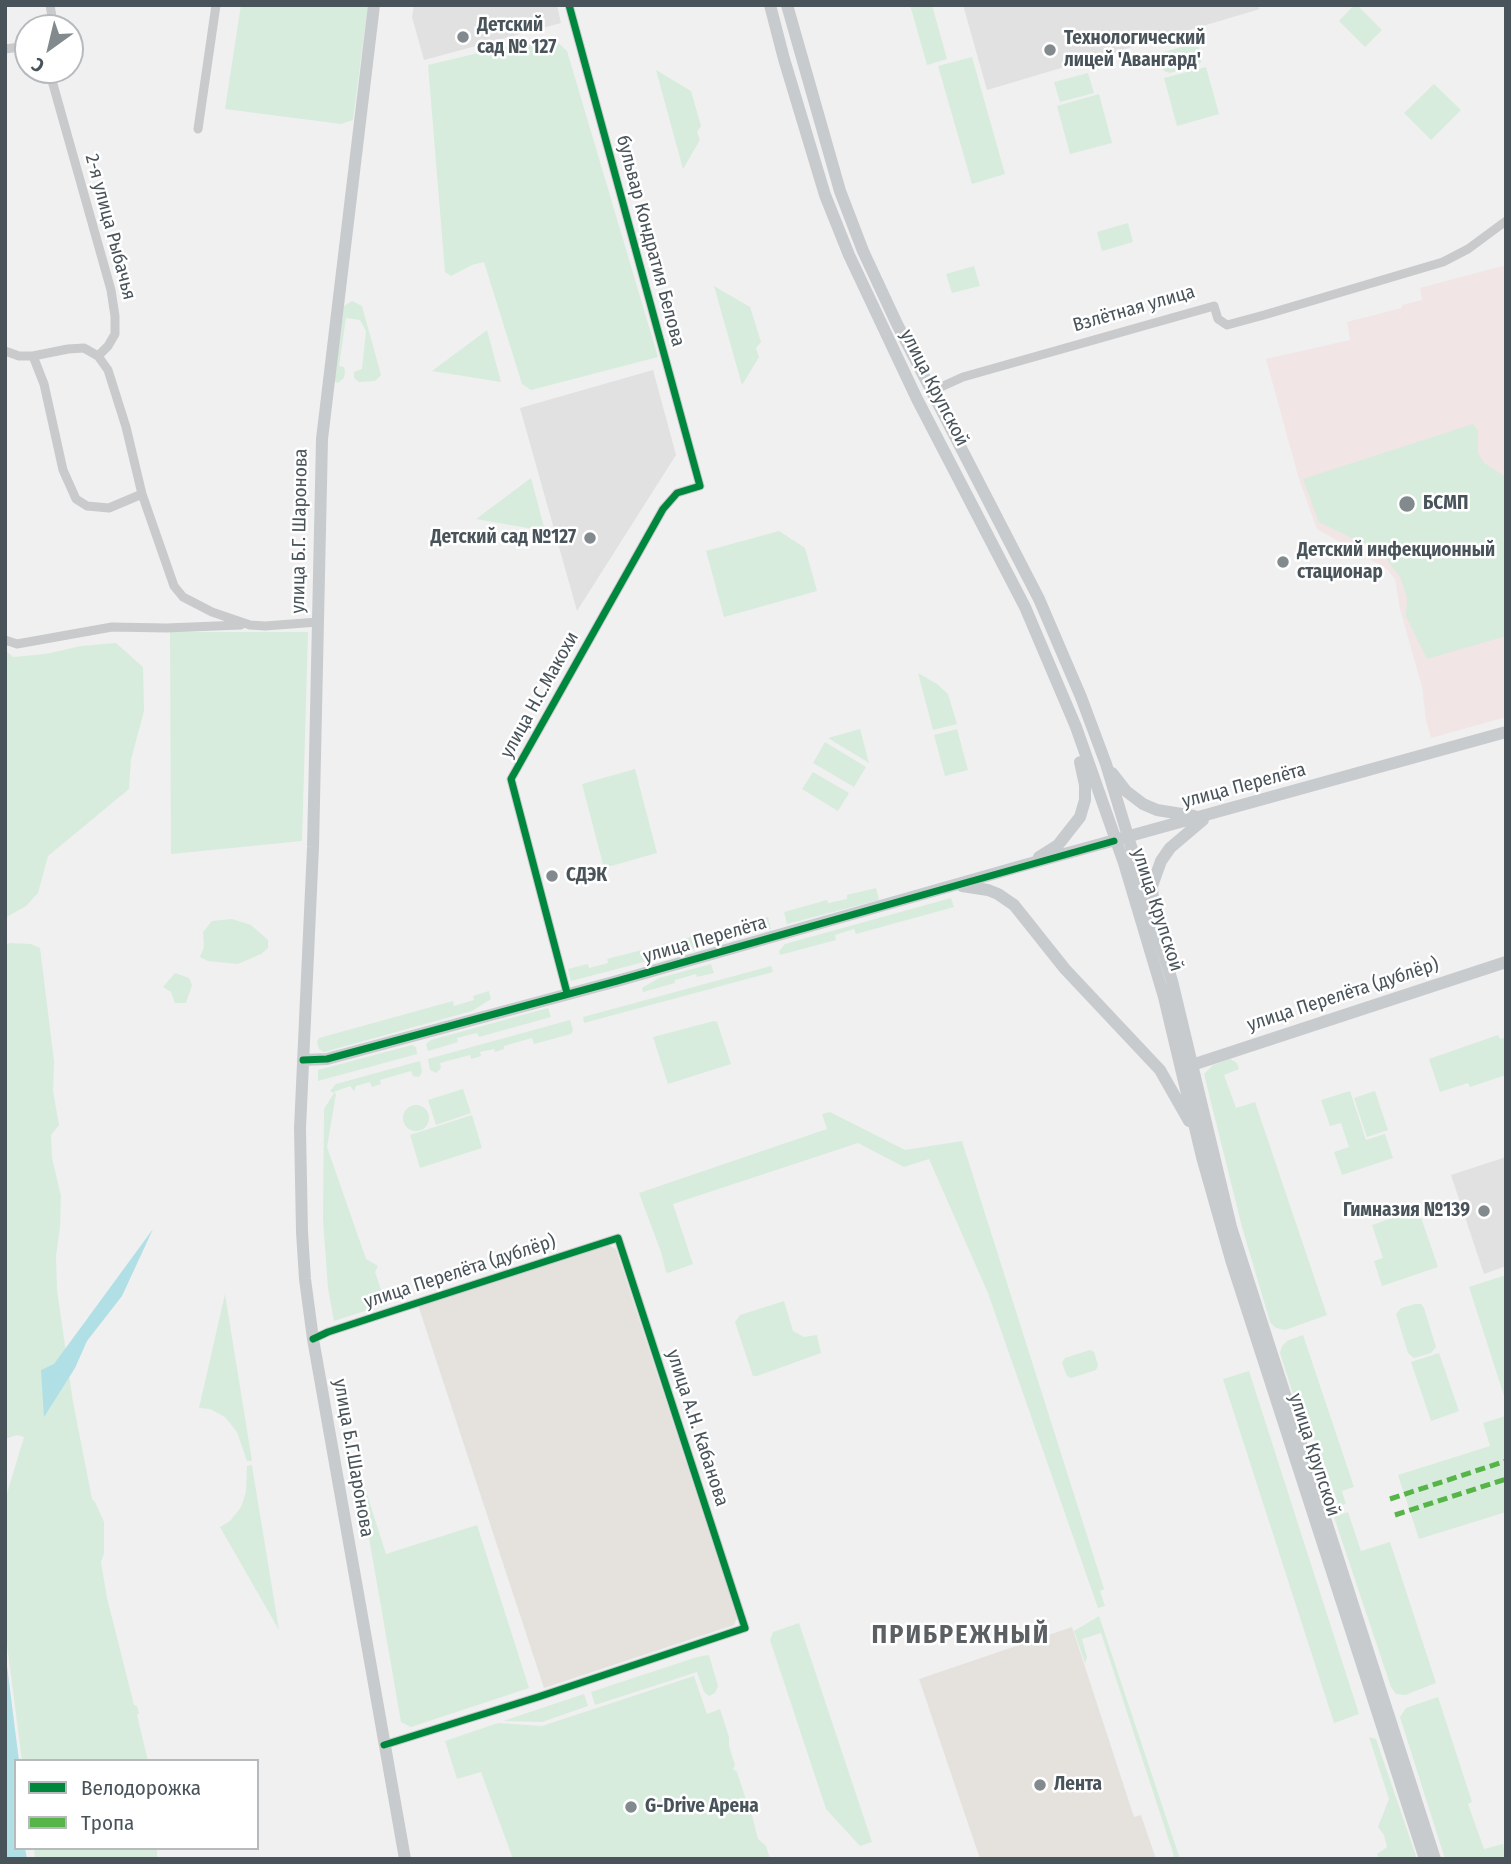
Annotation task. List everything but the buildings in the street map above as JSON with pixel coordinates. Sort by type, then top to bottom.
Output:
[{"type":"main road","name":"улица Б.Г. Шаронова","points":[[303,1060],[313,848],[323,414],[374,5]]},
{"type":"main road","name":"улица Крупской","points":[[770,5],[825,195],[884,332],[1025,607],[1076,727],[1114,841],[1124,863],[1164,997],[1202,1157],[1235,1275],[1425,1859]]},
{"type":"main road","name":"улица Крупской","points":[[787,5],[840,191],[863,251],[1039,599],[1077,686],[1106,764],[1172,981],[1231,1227],[1435,1859]]},
{"type":"main road","name":"Взлётная улица","points":[[917,399],[932,391]]},
{"type":"main road","points":[[1021,866],[1058,845],[1080,817],[1085,800],[1085,785],[1076,727]]},
{"type":"main road","name":"улица Перелёта","points":[[303,1060],[327,1059],[617,981],[1506,732]]},
{"type":"main road","points":[[1106,764],[1126,791],[1143,804],[1176,814],[1212,815]]},
{"type":"main road","points":[[1153,917],[1153,886],[1161,861],[1184,835],[1212,815]]},
{"type":"main road","points":[[955,885],[999,894],[1027,918],[1065,969],[1160,1070],[1187,1115],[1202,1157]]},
{"type":"main road","name":"улица Перелёта (дублёр)","points":[[1192,1065],[1506,962]]},
{"type":"main road","name":"улица Б.Г.Шаронова","points":[[303,1060],[300,1128],[305,1279],[313,1339],[405,1859]]},
{"type":"street","points":[[198,129],[216,5]]},
{"type":"street","name":"бульвар Кондратия Белова","points":[[569,5],[700,486]]},
{"type":"street","name":"2-я улица Рыбачья","points":[[54,84],[111,290],[115,334],[98,356]]},
{"type":"street","name":"Взлётная улица","points":[[932,391],[963,377],[1214,306],[1218,319],[1227,325],[1443,262],[1468,249],[1506,221]]},
{"type":"street","points":[[5,351],[19,356],[33,356],[84,348],[98,356],[108,370],[126,427],[142,494],[174,586],[192,603],[250,625]]},
{"type":"street","points":[[33,356],[44,384],[63,470],[76,499],[86,506],[109,508],[142,494]]},
{"type":"street","name":"улица Н.С.Макохи","points":[[567,993],[511,779],[663,509],[677,493],[700,486]]},
{"type":"street","points":[[5,639],[17,643],[112,627],[265,626],[318,622]]},
{"type":"street","name":"улица Перелёта (дублёр)","points":[[313,1339],[363,1320],[618,1238]]},
{"type":"street","name":"улица А.Н. Кабанова","points":[[384,1745],[746,1628],[618,1238]]},
{"type":"shaded area","name":"Детский сад № 127","points":[[414,5],[557,5],[561,23],[424,60],[412,17]]},
{"type":"shaded area","name":"Технологический лицей 'Авангард'","points":[[963,5],[1256,5],[1260,9],[987,90]]},
{"type":"shaded area","name":"БСМП","points":[[1506,265],[1506,717],[1431,738],[1422,687],[1400,609],[1395,579],[1386,568],[1317,529],[1299,479],[1266,359],[1350,340],[1347,322],[1422,300],[1420,288]]},
{"type":"shaded area","name":"Детский сад №127","points":[[653,370],[676,455],[577,611],[520,408]]},
{"type":"shaded area","name":"Гимназия №139","points":[[1506,1157],[1506,1266],[1484,1274],[1451,1175]]},
{"type":"shaded area","points":[[608,1245],[616,1249],[737,1618],[734,1625],[544,1688],[418,1305]]},
{"type":"shaded area","points":[[1072,1627],[1134,1817],[1141,1815],[1156,1859],[980,1859],[919,1679]]},
{"type":"green space","points":[[241,5],[368,5],[353,120],[341,124],[225,109]]},
{"type":"green space","points":[[910,5],[932,5],[947,59],[927,65]]},
{"type":"green space","points":[[1354,5],[1382,30],[1365,47],[1339,21]]},
{"type":"green space","points":[[537,39],[555,40],[567,51],[658,357],[531,390],[522,384],[484,262],[451,276],[445,272],[428,65]]},
{"type":"green space","points":[[1194,43],[1199,47],[1202,58],[1200,64],[1170,73],[1164,71],[1161,53]]},
{"type":"green space","points":[[972,57],[1005,174],[972,184],[938,66]]},
{"type":"green space","points":[[1206,67],[1219,114],[1177,126],[1164,78]]},
{"type":"green space","points":[[656,70],[691,91],[701,126],[697,132],[700,140],[683,169]]},
{"type":"green space","points":[[1088,73],[1094,93],[1060,102],[1054,82]]},
{"type":"green space","points":[[1434,84],[1461,110],[1431,140],[1404,113]]},
{"type":"green space","points":[[1099,94],[1112,143],[1070,154],[1057,106]]},
{"type":"green space","points":[[1128,223],[1133,242],[1102,251],[1097,232]]},
{"type":"green space","points":[[974,266],[980,286],[952,293],[946,274]]},
{"type":"green space","points":[[714,286],[750,307],[761,342],[756,348],[759,357],[742,385]]},
{"type":"green space","points":[[352,301],[362,306],[381,375],[375,381],[359,382],[354,378],[354,372],[362,369],[366,331],[360,320],[346,318],[339,366],[344,367],[344,378],[338,383],[334,381],[344,306]]},
{"type":"green space","points":[[487,330],[501,382],[432,371]]},
{"type":"green space","points":[[1473,424],[1478,431],[1478,453],[1484,463],[1506,477],[1506,636],[1427,659],[1406,616],[1407,597],[1400,577],[1386,558],[1319,522],[1303,479]]},
{"type":"green space","points":[[531,478],[545,531],[476,519]]},
{"type":"green space","points":[[779,531],[805,548],[817,591],[724,617],[706,551]]},
{"type":"green space","points":[[170,632],[308,632],[302,841],[171,854]]},
{"type":"green space","points":[[116,643],[143,667],[144,711],[131,760],[129,789],[48,856],[38,893],[26,906],[5,918],[5,650],[13,657]]},
{"type":"green space","points":[[918,673],[948,694],[957,724],[933,730]]},
{"type":"green space","points":[[860,729],[869,763],[828,738]]},
{"type":"green space","points":[[957,729],[968,770],[945,776],[934,735]]},
{"type":"green space","points":[[825,742],[866,767],[854,787],[813,763]]},
{"type":"green space","points":[[635,769],[657,853],[604,868],[582,784]]},
{"type":"green space","points":[[813,772],[849,793],[838,811],[802,789]]},
{"type":"green space","points":[[876,888],[879,900],[787,924],[784,912],[827,900],[828,903],[847,899],[847,895]]},
{"type":"green space","points":[[951,898],[954,907],[856,934],[854,929],[835,935],[836,940],[780,955],[779,951],[785,944]]},
{"type":"green space","points":[[768,917],[771,929],[714,944],[711,932],[717,930],[719,934],[739,928],[738,924]]},
{"type":"green space","points":[[232,919],[251,925],[268,940],[268,948],[238,964],[208,961],[200,957],[204,947],[203,932],[212,921]]},
{"type":"green space","points":[[702,934],[705,946],[571,981],[568,969],[588,964],[589,968],[608,963],[607,959],[642,950],[644,954],[664,949],[663,944]]},
{"type":"green space","points":[[31,944],[40,948],[54,1061],[53,1091],[59,1125],[51,1135],[52,1158],[61,1196],[56,1256],[57,1290],[73,1402],[92,1499],[104,1522],[104,1554],[101,1562],[107,1598],[134,1705],[139,1713],[137,1715],[148,1759],[22,1759],[5,1629],[5,1500],[24,1437],[17,1435],[5,1439],[5,945]]},
{"type":"green space","points":[[711,964],[714,973],[697,977],[696,974],[643,992],[642,988],[659,978]]},
{"type":"green space","points":[[771,966],[773,972],[584,1023],[583,1017]]},
{"type":"green space","points":[[175,973],[189,978],[192,985],[186,1003],[175,1003],[171,992],[163,987]]},
{"type":"green space","points":[[489,991],[491,999],[472,1011],[324,1052],[319,1049],[319,1038],[453,1001],[454,1006],[474,1000],[473,996]]},
{"type":"green space","points":[[548,1008],[551,1017],[479,1037],[477,1033],[457,1038],[458,1042],[428,1051],[426,1044],[431,1040]]},
{"type":"green space","points":[[570,1020],[573,1030],[571,1034],[534,1044],[532,1038],[504,1046],[504,1049],[495,1052],[494,1049],[480,1052],[481,1056],[471,1059],[470,1055],[440,1063],[441,1068],[436,1073],[430,1070],[428,1059]]},
{"type":"green space","points":[[717,1022],[731,1064],[668,1084],[653,1037]]},
{"type":"green space","points":[[1498,1035],[1500,1039],[1506,1038],[1506,1075],[1470,1087],[1468,1083],[1440,1092],[1429,1059]]},
{"type":"green space","points":[[412,1045],[416,1047],[417,1054],[318,1081],[318,1070]]},
{"type":"green space","points":[[1230,1059],[1237,1063],[1239,1069],[1224,1075],[1236,1108],[1255,1102],[1327,1315],[1285,1330],[1276,1328],[1270,1322],[1242,1227],[1204,1074],[1213,1065]]},
{"type":"green space","points":[[420,1061],[422,1072],[419,1077],[413,1076],[411,1071],[380,1080],[381,1084],[372,1087],[370,1082],[356,1086],[354,1091],[350,1086],[334,1092],[336,1094],[327,1147],[366,1259],[378,1266],[375,1272],[386,1304],[334,1321],[328,1288],[323,1220],[324,1109],[334,1093],[330,1091],[336,1084]]},
{"type":"green space","points":[[463,1089],[471,1113],[436,1125],[428,1100]]},
{"type":"green space","points":[[1350,1091],[1366,1140],[1385,1134],[1393,1158],[1342,1175],[1334,1152],[1349,1147],[1341,1123],[1330,1126],[1321,1100]]},
{"type":"green space","points":[[1375,1091],[1388,1130],[1367,1137],[1354,1098]]},
{"type":"green space","points":[[416,1105],[425,1109],[429,1118],[425,1127],[416,1131],[407,1127],[403,1118],[407,1109]]},
{"type":"green space","points":[[830,1112],[905,1150],[962,1141],[1104,1589],[1100,1591],[1105,1606],[1098,1608],[988,1293],[929,1159],[904,1167],[858,1143],[673,1204],[693,1264],[666,1272],[639,1193],[827,1129],[822,1114]]},
{"type":"green space","points":[[472,1115],[482,1148],[420,1168],[410,1135]]},
{"type":"green space","points":[[1418,1209],[1438,1267],[1382,1286],[1374,1261],[1383,1258],[1372,1225]]},
{"type":"green space","points":[[1506,1275],[1506,1402],[1469,1287]]},
{"type":"green space","points":[[225,1294],[252,1461],[247,1461],[237,1432],[225,1417],[210,1409],[199,1408]]},
{"type":"green space","points":[[784,1301],[793,1331],[804,1337],[817,1335],[821,1353],[753,1376],[735,1322],[740,1315]]},
{"type":"green space","points":[[1421,1304],[1424,1308],[1436,1347],[1431,1353],[1414,1358],[1408,1353],[1396,1314],[1401,1308]]},
{"type":"green space","points":[[1303,1335],[1354,1487],[1342,1491],[1346,1504],[1339,1506],[1318,1445],[1302,1422],[1280,1353],[1287,1341]]},
{"type":"green space","points":[[1090,1350],[1094,1352],[1098,1365],[1096,1370],[1071,1378],[1067,1376],[1062,1363],[1065,1358]]},
{"type":"green space","points":[[1439,1353],[1459,1411],[1431,1421],[1411,1362]]},
{"type":"green space","points":[[1249,1371],[1359,1714],[1334,1723],[1223,1379]]},
{"type":"green space","points":[[1506,1416],[1506,1512],[1419,1539],[1398,1475],[1490,1446],[1483,1423]]},
{"type":"green space","points":[[355,1457],[386,1554],[477,1525],[529,1688],[411,1727],[401,1722]]},
{"type":"green space","points":[[252,1465],[279,1630],[220,1527],[230,1521],[241,1507],[246,1492],[247,1466]]},
{"type":"green space","points":[[1348,1512],[1361,1551],[1390,1542],[1436,1683],[1405,1695],[1396,1694],[1391,1687],[1334,1517]]},
{"type":"green space","points":[[1099,1616],[1180,1859],[1175,1859],[1101,1633],[1082,1639],[1087,1657],[1085,1663],[1074,1631]]},
{"type":"green space","points":[[799,1623],[872,1842],[860,1846],[826,1809],[770,1640],[773,1632]]},
{"type":"green space","points":[[709,1655],[718,1686],[715,1693],[709,1696],[704,1692],[697,1672],[595,1705],[591,1692]]},
{"type":"green space","name":"G-Drive Арена","points":[[694,1676],[707,1714],[720,1709],[729,1737],[735,1765],[733,1769],[737,1772],[748,1806],[747,1812],[752,1815],[758,1839],[766,1846],[770,1859],[513,1859],[481,1772],[457,1779],[445,1741],[498,1723],[542,1726]]},
{"type":"green space","points":[[584,1694],[588,1706],[542,1722],[503,1721]]},
{"type":"green space","points":[[1438,1697],[1472,1802],[1468,1804],[1484,1849],[1503,1844],[1506,1859],[1445,1859],[1400,1717],[1406,1708]]},
{"type":"green space","points":[[1369,1737],[1376,1739],[1417,1859],[1379,1859],[1377,1854],[1387,1847],[1384,1835],[1378,1827],[1389,1799]]},
{"type":"green space","points":[[34,1850],[157,1850],[157,1859],[35,1859]]},
{"type":"water","points":[[153,1229],[122,1296],[87,1341],[75,1368],[44,1417],[41,1370],[54,1364]]},
{"type":"water","points":[[5,1650],[19,1759],[14,1759],[14,1850],[25,1850],[27,1859],[5,1859]]},
{"type":"marked path","points":[[1390,1499],[1506,1461]]},
{"type":"marked path","points":[[1395,1515],[1506,1479]]},
{"type":"cycle path","points":[[567,993],[511,779],[663,509],[677,493],[700,486],[569,5]]},
{"type":"cycle path","points":[[303,1060],[327,1059],[617,981],[1114,841]]},
{"type":"cycle path","points":[[313,1339],[618,1238],[745,1628],[384,1745]]},
{"type":"place","name":"Детский сад № 127","points":[[463,37]]},
{"type":"place","name":"Технологический лицей 'Авангард'","points":[[1050,50]]},
{"type":"place","name":"БСМП","points":[[1407,504]]},
{"type":"place","name":"Детский сад №127","points":[[590,538]]},
{"type":"place","name":"Детский инфекционный стационар","points":[[1283,562]]},
{"type":"place","name":"СДЭК","points":[[552,876]]},
{"type":"place","name":"Гимназия №139","points":[[1484,1211]]},
{"type":"place","name":"Лента","points":[[1040,1785]]},
{"type":"place","name":"G-Drive Арена","points":[[631,1807]]},
{"type":"district","name":"ПРИБРЕЖНЫЙ","points":[[961,1636]]}]
